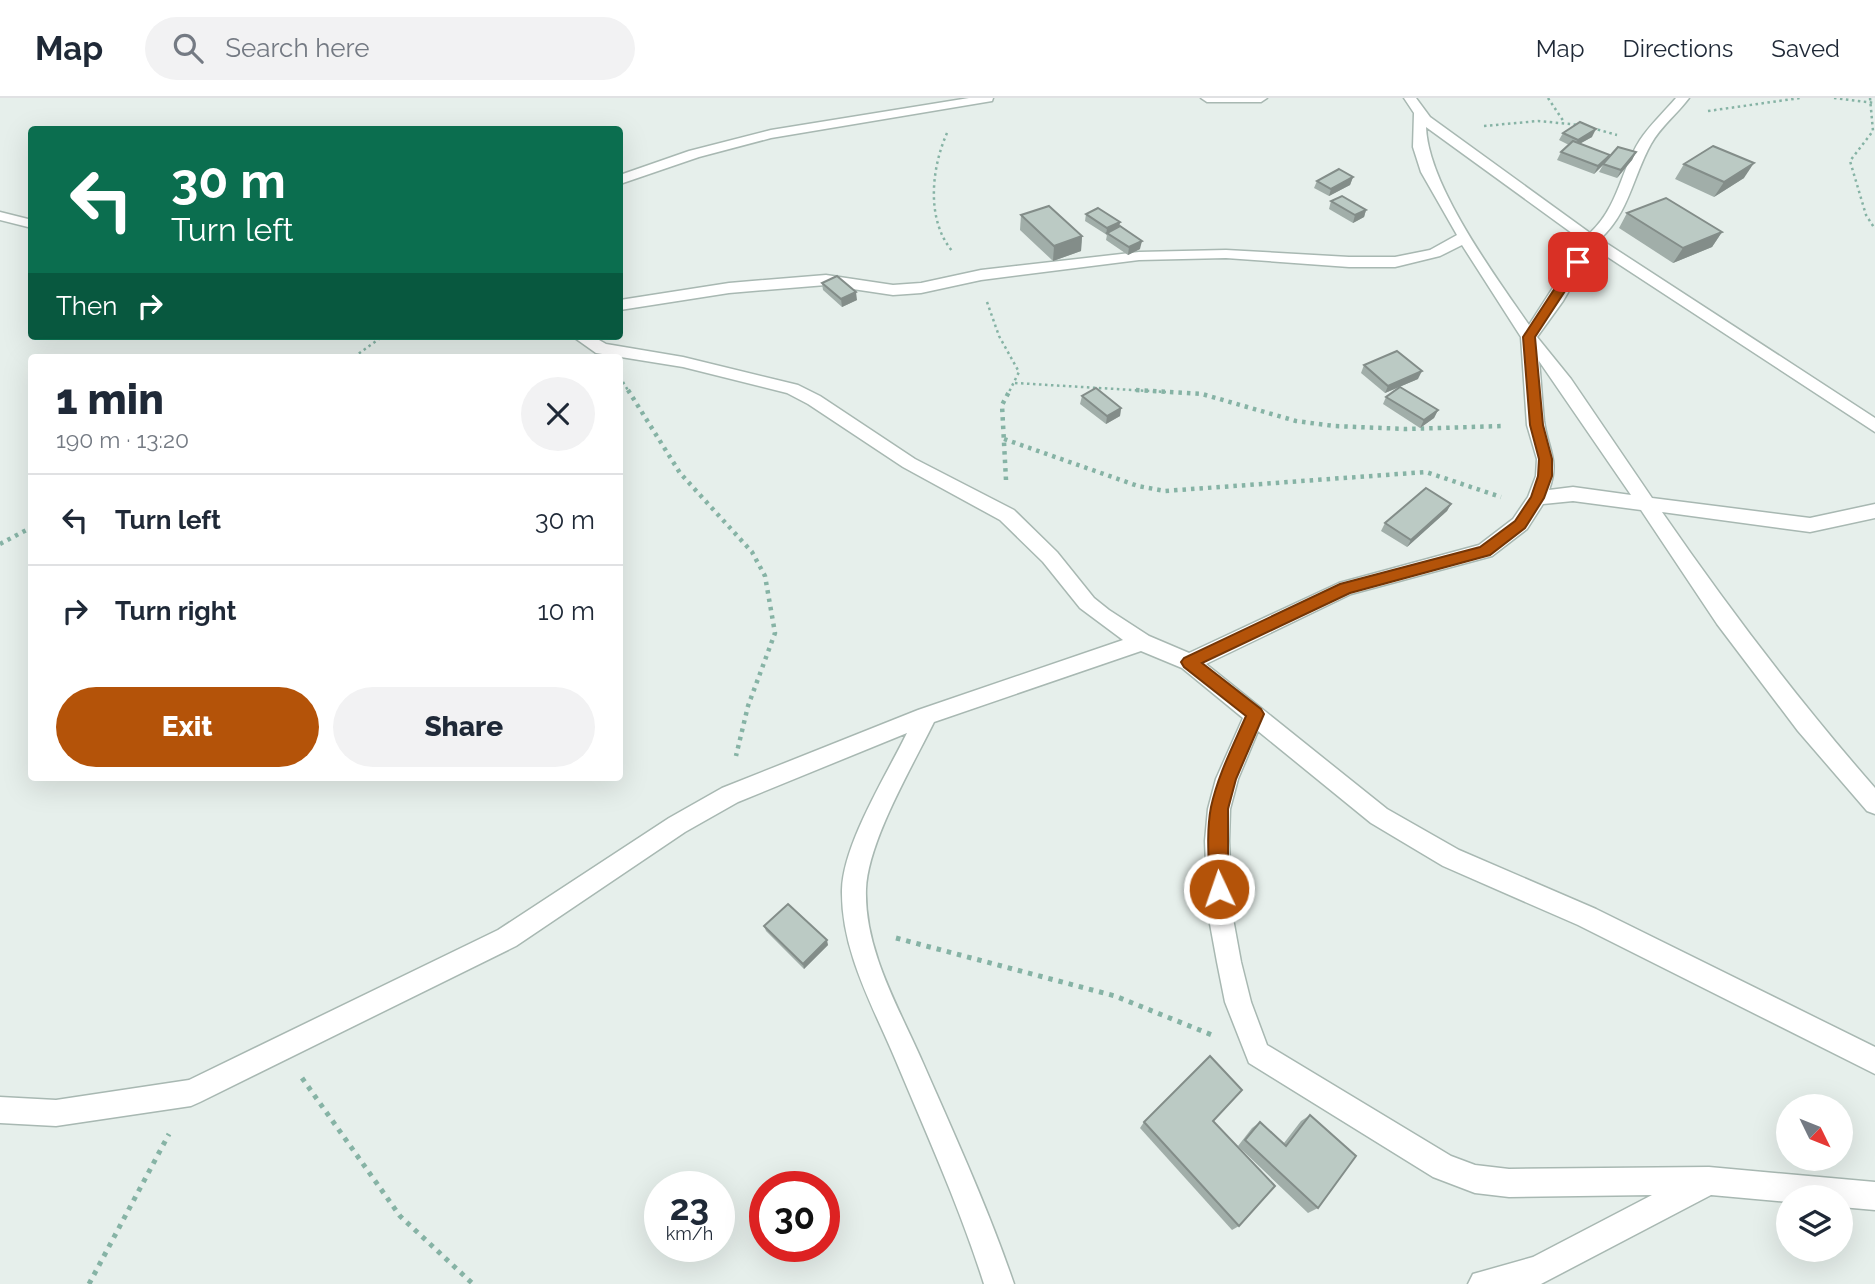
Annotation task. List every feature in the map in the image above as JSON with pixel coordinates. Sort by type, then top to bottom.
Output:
[{"type":"street","points":[[623,179],[794,128],[952,106],[987,98]]},
{"type":"street","points":[[1207,98],[1261,98]]},
{"type":"street","points":[[1410,98],[1422,117],[1591,240],[1875,426]]},
{"type":"street","points":[[1189,662],[1346,588],[1485,551],[1520,524],[1537,498],[1545,476],[1546,459],[1536,425],[1529,337],[1561,292],[1591,240],[1606,226],[1630,181],[1645,142],[1683,98]]},
{"type":"street","points":[[1422,117],[1423,158],[1463,238],[1529,337],[1565,383],[1686,566],[1765,672],[1875,804]]},
{"type":"street","points":[[0,216],[28,223]]},
{"type":"street","points":[[623,305],[729,288],[825,280],[892,290],[921,288],[981,275],[1139,256],[1236,254],[1349,262],[1395,262],[1434,253],[1463,238]]},
{"type":"street","points":[[587,340],[602,349],[683,362],[792,389],[814,400],[909,463],[1007,514],[1050,557],[1087,603],[1142,642],[1189,662],[1379,816],[1451,858],[1587,917],[1875,1061]]},
{"type":"street","points":[[1537,498],[1573,494],[1810,525],[1875,510]]},
{"type":"street","points":[[0,1110],[56,1113],[191,1093],[507,938],[677,825],[730,795],[926,716],[1142,642]]},
{"type":"street","points":[[1255,714],[1227,779],[1219,809],[1217,841],[1220,913],[1229,962],[1238,1002],[1258,1054],[1443,1167],[1475,1179],[1509,1184],[1709,1181],[1875,1196]]},
{"type":"street","points":[[926,716],[875,821],[858,864],[854,889],[860,929],[859,944],[979,1223],[999,1284]]},
{"type":"street","points":[[1483,1284],[1537,1271],[1709,1181]]},
{"type":"path","points":[[1548,98],[1565,123]]},
{"type":"path","points":[[1667,117],[1800,98]]},
{"type":"path","points":[[1834,98],[1872,101],[1873,131],[1850,160],[1866,215],[1875,229]]},
{"type":"path","points":[[1422,117],[1475,127],[1517,122],[1565,123],[1645,142]]},
{"type":"path","points":[[358,354],[377,340]]},
{"type":"path","points":[[623,381],[680,473],[752,552],[765,576],[775,633],[740,732],[730,795]]},
{"type":"path","points":[[1015,383],[1202,394],[1229,399],[1283,417],[1332,425],[1403,428],[1536,425]]},
{"type":"path","points":[[1004,439],[1138,486],[1165,491],[1426,472],[1490,495],[1537,498]]},
{"type":"path","points":[[0,544],[28,529]]},
{"type":"path","points":[[860,929],[1115,996],[1258,1054]]},
{"type":"path","points":[[282,1050],[400,1216],[473,1284]]},
{"type":"path","points":[[89,1284],[191,1093]]},
{"type":"building","points":[[1580,122],[1596,129],[1578,140],[1563,133]]},
{"type":"building","points":[[1573,141],[1610,155],[1598,166],[1561,152]]},
{"type":"building","points":[[1713,146],[1754,163],[1724,182],[1684,164]]},
{"type":"building","points":[[1618,147],[1636,152],[1621,170],[1603,164]]},
{"type":"building","points":[[1339,169],[1353,177],[1331,189],[1317,181]]},
{"type":"building","points":[[1342,196],[1366,210],[1355,215],[1331,201]]},
{"type":"building","points":[[1666,198],[1722,232],[1683,248],[1627,213]]},
{"type":"building","points":[[1049,206],[1082,236],[1054,246],[1021,215]]},
{"type":"building","points":[[1098,208],[1120,222],[1107,228],[1086,214]]},
{"type":"building","points":[[1120,226],[1142,241],[1129,247],[1107,233]]},
{"type":"building","points":[[837,276],[856,292],[841,299],[822,283]]},
{"type":"building","points":[[1397,351],[1422,371],[1388,386],[1364,365]]},
{"type":"building","points":[[1400,387],[1438,410],[1424,420],[1386,397]]},
{"type":"building","points":[[1096,388],[1121,408],[1107,416],[1082,396]]},
{"type":"building","points":[[1426,488],[1451,504],[1411,540],[1385,523]]},
{"type":"building","points":[[788,904],[827,940],[803,964],[764,926]]},
{"type":"building","points":[[1210,1056],[1242,1090],[1213,1121],[1275,1186],[1239,1226],[1144,1122]]},
{"type":"building","points":[[1310,1115],[1356,1156],[1318,1208],[1245,1140],[1260,1122],[1286,1146]]},
{"type":"route","points":[[1219,889],[1219,809],[1227,779],[1255,714],[1189,662],[1346,588],[1485,551],[1503,540],[1520,524],[1537,498],[1545,476],[1546,459],[1536,425],[1529,337],[1578,262]]}]
